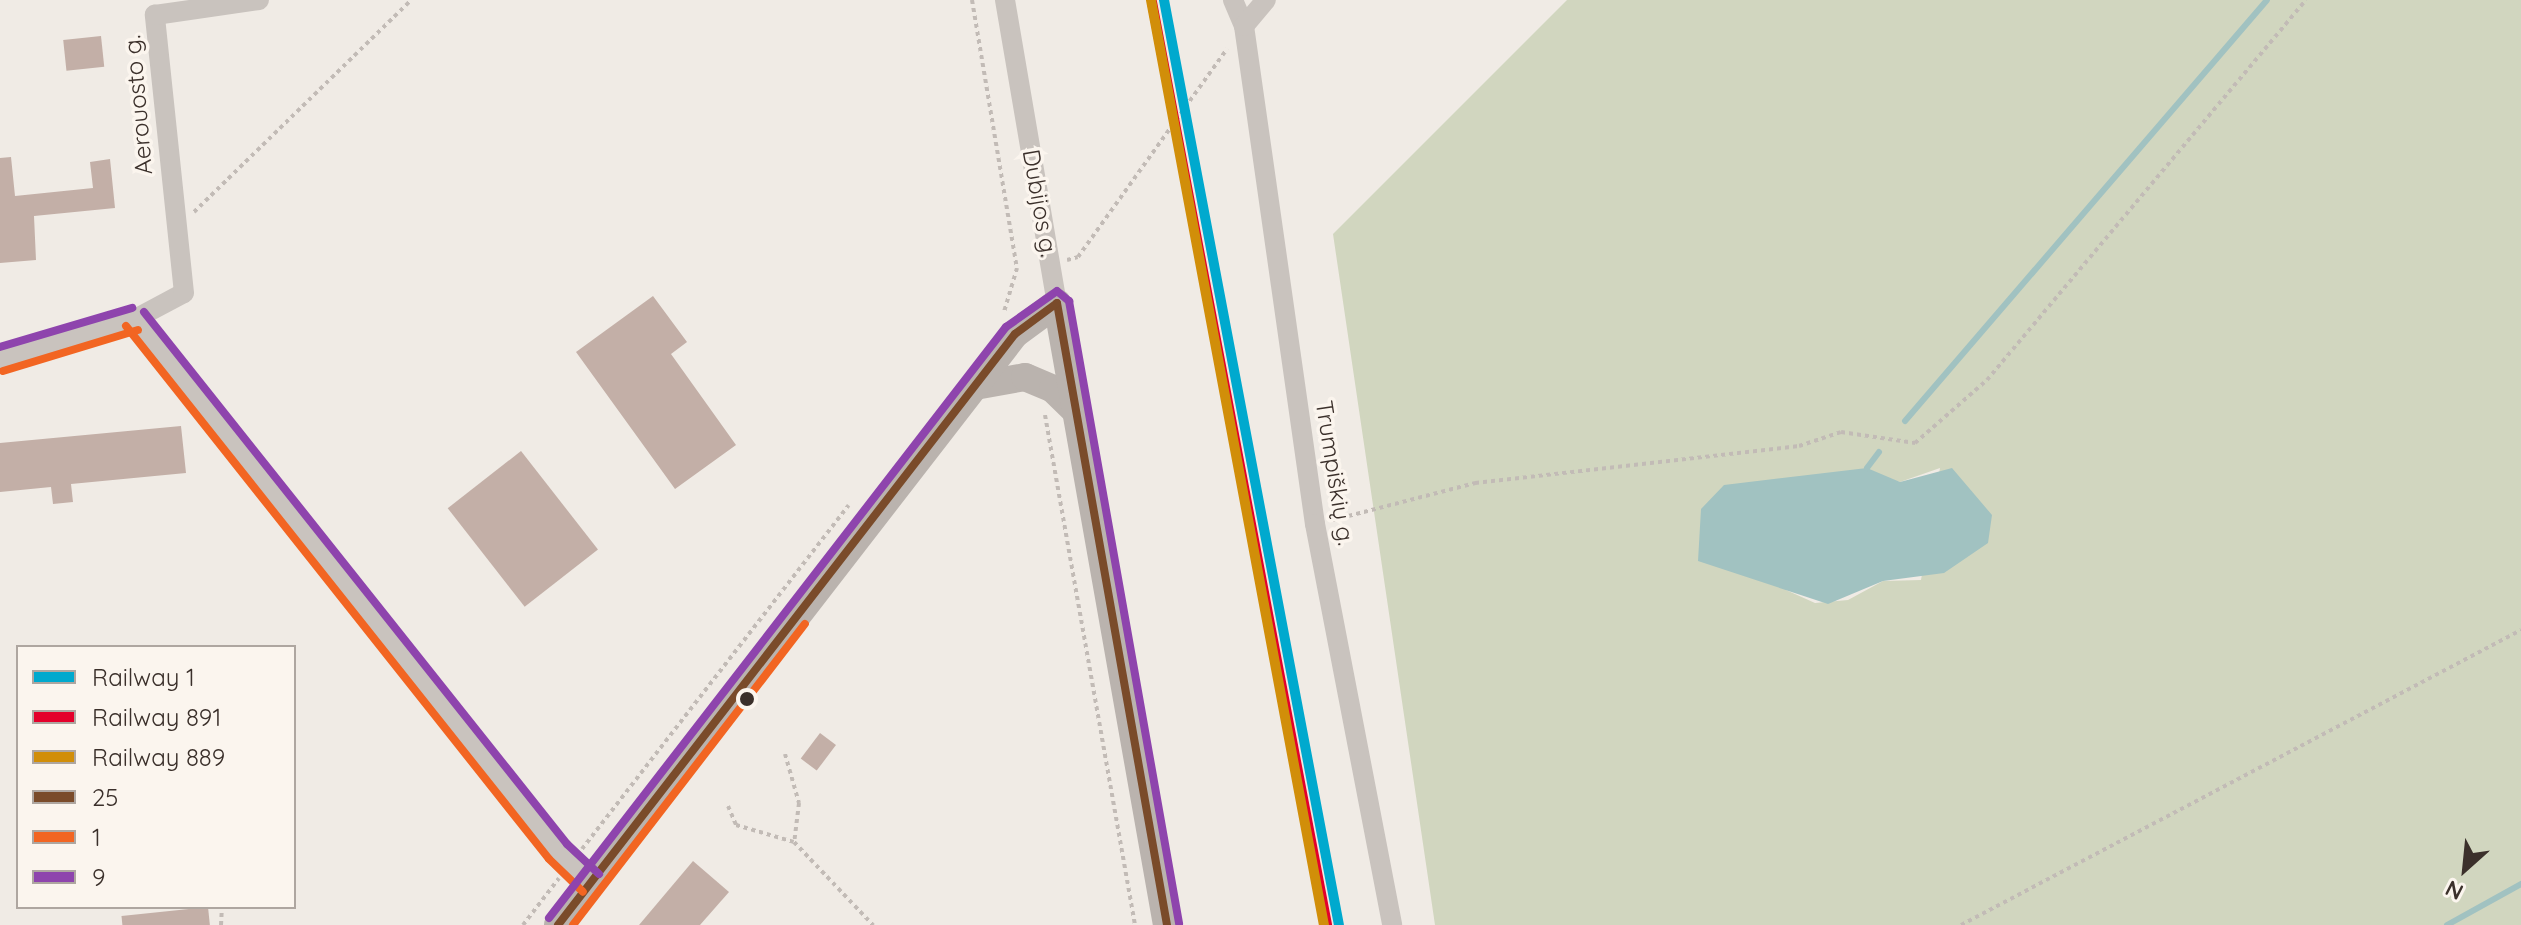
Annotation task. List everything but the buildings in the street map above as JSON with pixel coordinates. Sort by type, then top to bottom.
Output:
[{"type":"main road","points":[[558,925],[580,874],[1015,334],[1057,303]]},
{"type":"main road","name":"Dubijos g.","points":[[1057,303],[1167,925]]},
{"type":"main road","points":[[975,386],[1010,376],[1039,381],[1075,410]]},
{"type":"street","name":"Aerouosto g.","points":[[135,319],[184,293],[175,231],[155,15],[259,0]]},
{"type":"street","name":"Dubijos g.","points":[[1005,0],[1057,303]]},
{"type":"street","name":"Trumpiškių g.","points":[[1233,0],[1244,26],[1315,524],[1392,925]]},
{"type":"street","points":[[1244,26],[1266,0]]},
{"type":"street","points":[[0,360],[135,319],[580,874]]},
{"type":"path","points":[[175,231],[411,0]]},
{"type":"path","points":[[972,0],[1017,268],[1003,313],[1015,334]]},
{"type":"path","points":[[1315,524],[1475,483],[1799,446],[1841,432],[1915,443],[1987,380],[2306,0]]},
{"type":"path","points":[[1017,268],[1078,257],[1244,26]]},
{"type":"path","points":[[1039,381],[1135,925]]},
{"type":"path","points":[[523,925],[580,874],[765,610]]},
{"type":"path","points":[[1961,925],[2521,630]]},
{"type":"path","points":[[785,754],[799,803],[794,842]]},
{"type":"path","points":[[728,806],[736,825],[794,842],[873,925]]},
{"type":"green space","points":[[1567,0],[2521,0],[2521,925],[1435,925],[1333,234]],"holes":[[[1940,468],[1921,580],[1883,581],[1848,600],[1815,603],[1786,590],[1884,479],[1900,482]]]},
{"type":"water","points":[[1867,468],[1900,482],[1952,468],[1992,515],[1988,543],[1944,573],[1883,581],[1828,604],[1698,561],[1701,509],[1724,485]]},
{"type":"waterway","points":[[1905,421],[2267,0]]},
{"type":"waterway","points":[[1867,468],[1879,452]]},
{"type":"waterway","points":[[2447,925],[2521,884]]},
{"type":"rail line","name":"889","points":[[1151,0],[1324,925]]},
{"type":"rail line","name":"1","points":[[1164,0],[1339,925]]},
{"type":"rail line","name":"891","points":[[1152,2],[1327,925]]},
{"type":"transit line","name":"9","points":[[549,918],[1006,327],[1057,291],[1069,301],[1179,923]]},
{"type":"transit line","name":"25","points":[[1057,303],[1167,925]]},
{"type":"transit line","name":"25","points":[[558,925],[1015,334],[1057,303]]},
{"type":"transit line","name":"9","points":[[0,347],[132,308]]},
{"type":"transit line","name":"9","points":[[144,312],[567,844],[599,874]]},
{"type":"transit line","name":"1","points":[[126,326],[549,859],[583,892]]},
{"type":"transit line","name":"1","points":[[3,371],[138,330]]},
{"type":"transit line","name":"1","points":[[573,925],[805,624]]}]
